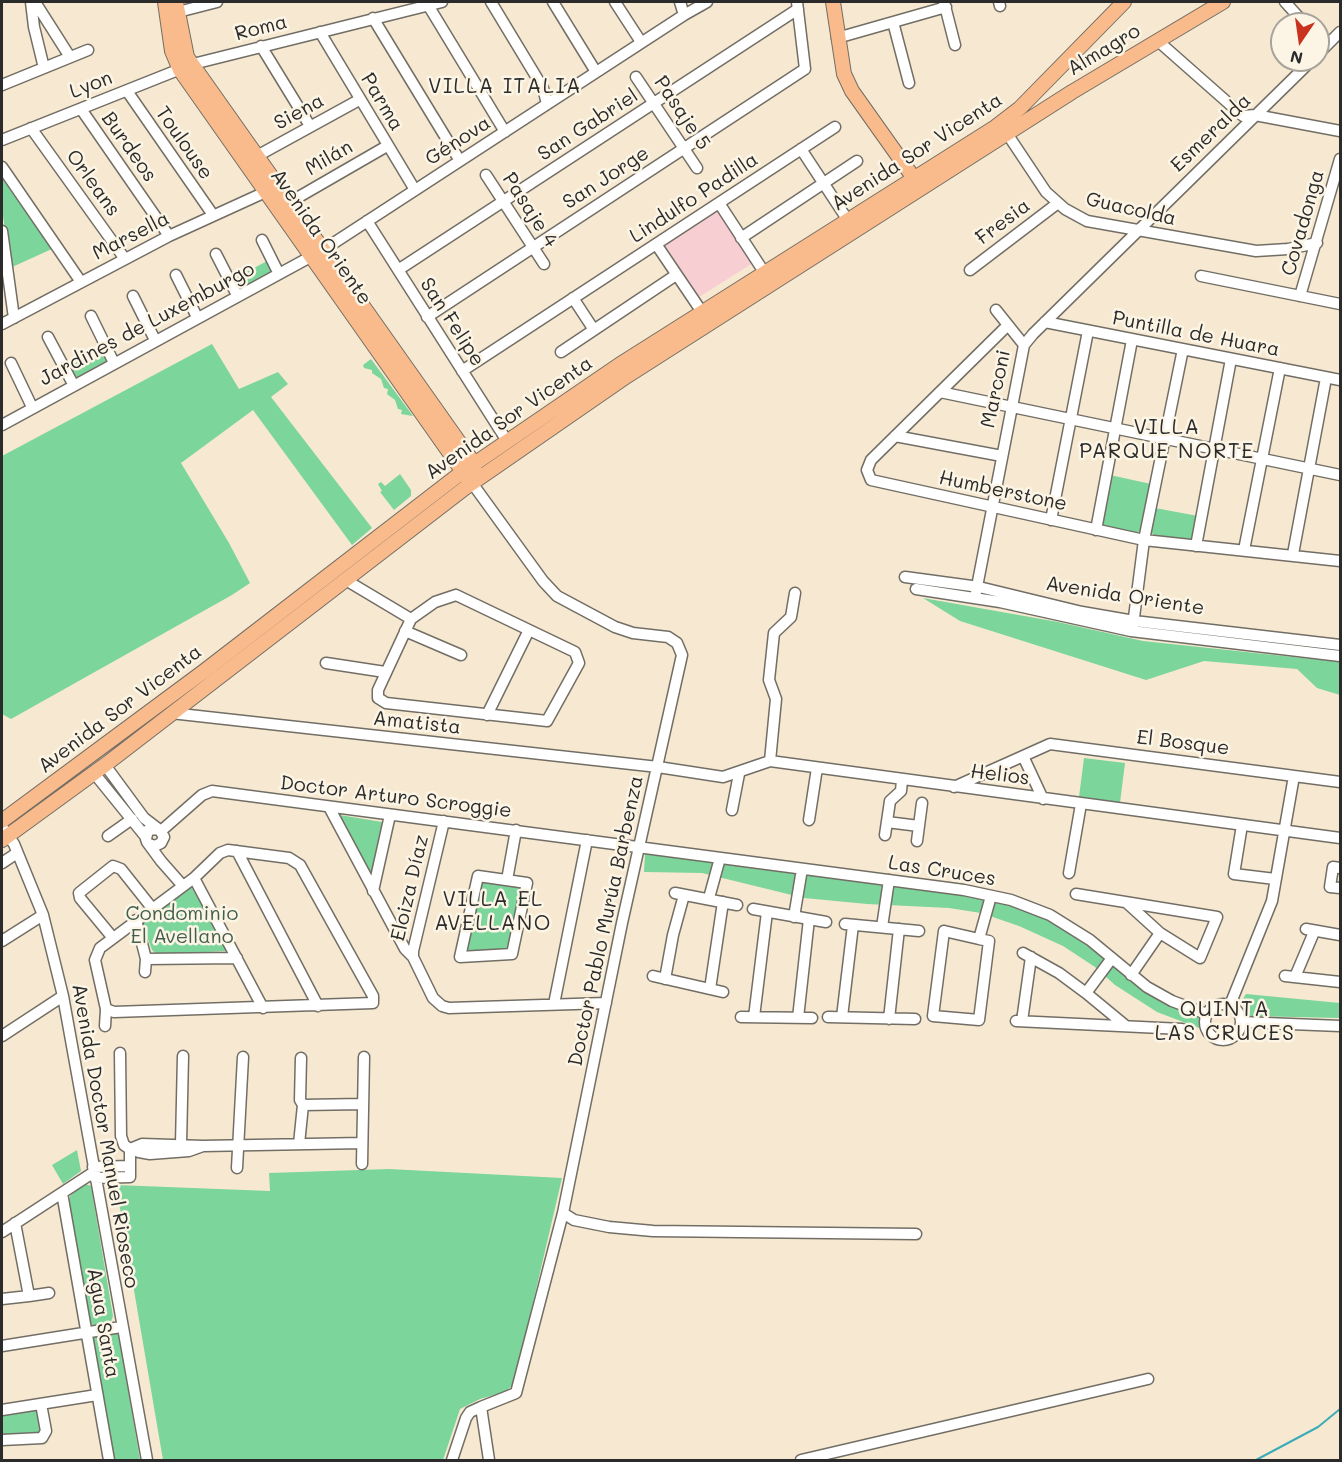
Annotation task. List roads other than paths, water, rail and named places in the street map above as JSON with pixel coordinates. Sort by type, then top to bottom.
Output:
[{"type":"main road","name":"Avenida Oriente","points":[[165,2],[172,51],[257,156],[272,189],[290,202],[475,464]]},
{"type":"main road","points":[[833,2],[841,66],[848,83],[917,183]]},
{"type":"main road","name":"Avenida Sor Vicenta","points":[[2,820],[203,672],[461,473],[507,441],[706,318],[917,183],[994,128],[1020,108],[1124,2]]},
{"type":"main road","name":"Almagro","points":[[1006,135],[1072,92],[1223,2]]},
{"type":"main road","name":"Avenida Oriente","points":[[177,7],[187,67],[272,189],[311,257],[461,473],[472,483]]},
{"type":"main road","points":[[1056,72],[1060,87],[1072,92]]},
{"type":"main road","points":[[1045,83],[1056,91],[1057,102]]},
{"type":"main road","name":"Avenida Sor Vicenta","points":[[4,834],[100,769],[349,575],[472,483],[627,376],[764,272],[848,219],[1006,135]]},
{"type":"main road","points":[[373,346],[383,340],[389,342]]},
{"type":"main road","points":[[427,423],[439,413]]},
{"type":"main road","points":[[472,483],[475,464]]},
{"type":"main road","points":[[349,575],[354,555]]},
{"type":"main road","points":[[196,694],[196,685],[203,672]]},
{"type":"main road","points":[[100,749],[94,763],[100,769]]},
{"type":"street","points":[[31,2],[44,68]]},
{"type":"street","points":[[36,2],[70,57]]},
{"type":"street","points":[[177,7],[217,2]]},
{"type":"street","name":"Roma","points":[[187,67],[261,46],[442,2]]},
{"type":"street","points":[[491,2],[543,88],[547,104]]},
{"type":"street","points":[[553,2],[596,72]]},
{"type":"street","points":[[615,2],[641,42]]},
{"type":"street","name":"Génova","points":[[311,257],[641,42],[682,8],[707,2]]},
{"type":"street","points":[[837,38],[945,4],[955,45]]},
{"type":"street","points":[[428,5],[505,132]]},
{"type":"street","name":"San Jorge","points":[[427,317],[805,69],[797,5]]},
{"type":"street","name":"San Gabriel","points":[[398,270],[653,104],[797,5]]},
{"type":"street","points":[[373,18],[460,161]]},
{"type":"street","points":[[893,22],[909,83]]},
{"type":"street","name":"Parma","points":[[320,32],[415,190]]},
{"type":"street","points":[[1158,41],[1243,116],[1255,115],[1341,131]]},
{"type":"street","points":[[261,46],[310,126]]},
{"type":"street","points":[[2,84],[88,50]]},
{"type":"street","name":"Lyon","points":[[2,140],[187,67]]},
{"type":"street","name":"Esmeralda","points":[[1136,232],[1300,72]]},
{"type":"street","name":"Pasaje 5","points":[[636,77],[697,168]]},
{"type":"street","name":"Toulouse","points":[[127,91],[213,215]]},
{"type":"street","name":"Siena","points":[[257,156],[359,100]]},
{"type":"street","points":[[1006,135],[1004,129],[1017,117],[1020,108]]},
{"type":"street","name":"Burdeos","points":[[81,109],[169,236]]},
{"type":"street","name":"Lindulfo Padilla","points":[[462,371],[836,127]]},
{"type":"street","name":"Orleans","points":[[31,128],[125,259]]},
{"type":"street","name":"Guacolda","points":[[1006,135],[1038,182],[1058,203],[1087,221],[1136,232],[1256,252],[1317,243]]},
{"type":"street","name":"Milán","points":[[290,202],[387,146]]},
{"type":"street","points":[[801,149],[848,219]]},
{"type":"street","name":"Covadonga","points":[[1300,296],[1341,159]]},
{"type":"street","points":[[741,238],[857,161]]},
{"type":"street","points":[[2,167],[81,282]]},
{"type":"street","name":"Pasaje 4","points":[[486,176],[544,264]]},
{"type":"street","name":"Marsella","points":[[2,324],[169,236],[272,189]]},
{"type":"street","points":[[719,203],[764,272]]},
{"type":"street","name":"Fresia","points":[[970,270],[1058,203]]},
{"type":"street","name":"San Felipe","points":[[367,221],[507,441]]},
{"type":"street","points":[[2,231],[14,318]]},
{"type":"street","name":"Marconi","points":[[977,592],[1024,345],[1136,232]]},
{"type":"street","points":[[262,240],[279,274]]},
{"type":"street","points":[[657,244],[706,318]]},
{"type":"street","points":[[216,254],[237,295]]},
{"type":"street","name":"Jardines de Luxemburgo","points":[[2,424],[311,257]]},
{"type":"street","points":[[176,275],[197,317]]},
{"type":"street","points":[[561,352],[676,275]]},
{"type":"street","points":[[1202,276],[1341,304]]},
{"type":"street","points":[[1319,299],[1341,295]]},
{"type":"street","points":[[134,296],[155,340]]},
{"type":"street","points":[[573,298],[594,330]]},
{"type":"street","points":[[996,310],[1024,345]]},
{"type":"street","points":[[91,316],[114,363]]},
{"type":"street","name":"Puntilla de Huara","points":[[1045,322],[1341,380]]},
{"type":"street","name":"Humberstone","points":[[1008,325],[869,463],[868,474],[874,482],[1144,540],[1293,554],[1341,561]]},
{"type":"street","points":[[1051,520],[1088,332]]},
{"type":"street","points":[[48,337],[73,384]]},
{"type":"street","points":[[1096,530],[1132,340]]},
{"type":"street","points":[[1132,626],[1144,540],[1162,441],[1183,349]]},
{"type":"street","points":[[1196,546],[1231,359]]},
{"type":"street","points":[[11,363],[32,407]]},
{"type":"street","points":[[1244,550],[1280,368]]},
{"type":"street","points":[[1293,554],[1326,378]]},
{"type":"street","points":[[940,393],[1071,418],[1162,441],[1341,475]]},
{"type":"street","points":[[896,436],[1002,456]]},
{"type":"street","name":"Avenida Oriente","points":[[472,483],[543,581],[564,601],[625,631],[673,639]]},
{"type":"street","points":[[349,575],[411,619]]},
{"type":"street","name":"Avenida Oriente","points":[[905,576],[1132,626],[1341,656]]},
{"type":"street","name":"Avenida Oriente","points":[[916,589],[977,592]]},
{"type":"street","points":[[658,767],[723,777],[739,774],[770,761],[776,699],[768,680],[774,633],[791,617],[795,593]]},
{"type":"street","points":[[456,595],[575,652],[579,663],[550,718],[541,722],[384,702],[377,692],[411,619],[446,596],[456,595]]},
{"type":"street","name":"Avenida Oriente","points":[[1132,626],[1341,645]]},
{"type":"street","points":[[487,715],[529,630]]},
{"type":"street","points":[[405,631],[461,656]]},
{"type":"street","name":"Doctor Pablo Murúa Barbenza","points":[[481,1407],[516,1393],[563,1213],[682,655],[673,639]]},
{"type":"street","points":[[326,663],[385,672]]},
{"type":"street","name":"Amatista","points":[[171,713],[658,767]]},
{"type":"street","name":"El Bosque","points":[[953,787],[1050,744],[1341,782]]},
{"type":"street","points":[[1023,756],[1043,799]]},
{"type":"street","name":"Helios","points":[[770,761],[1341,837]]},
{"type":"street","points":[[809,820],[817,768]]},
{"type":"street","points":[[100,769],[161,861],[183,886]]},
{"type":"street","points":[[100,769],[144,818],[159,829],[164,837],[161,843],[161,861]]},
{"type":"street","points":[[732,810],[739,774]]},
{"type":"street","points":[[1230,1005],[1272,901],[1294,776]]},
{"type":"street","points":[[885,834],[890,801],[900,791],[902,780]]},
{"type":"street","name":"Doctor Arturo Scroggie","points":[[147,840],[150,828],[159,829],[209,791],[641,846]]},
{"type":"street","points":[[917,841],[922,803]]},
{"type":"street","points":[[1069,873],[1081,804]]},
{"type":"street","points":[[329,807],[405,949],[413,957]]},
{"type":"street","points":[[373,891],[390,814]]},
{"type":"street","points":[[108,836],[132,819]]},
{"type":"street","name":"Eloiza Díaz","points":[[444,821],[413,957],[433,998],[442,1006],[606,1003]]},
{"type":"street","points":[[887,822],[919,826]]},
{"type":"street","points":[[1242,825],[1234,874],[1275,879]]},
{"type":"street","points":[[507,880],[516,830]]},
{"type":"street","name":"Avenida Doctor Manuel Rioseco","points":[[4,834],[17,853],[43,915],[63,996],[147,1461]]},
{"type":"street","points":[[147,840],[155,846],[161,843]]},
{"type":"street","points":[[554,1004],[587,840]]},
{"type":"street","name":"Las Cruces","points":[[641,846],[991,896],[1050,915],[1078,931],[1131,975],[1160,994],[1207,1014]]},
{"type":"street","points":[[237,851],[318,1006]]},
{"type":"street","points":[[105,1026],[106,1009],[95,960],[100,948],[194,878],[220,853],[237,851],[289,858],[300,865],[374,1000],[370,1004],[263,1008],[114,1012],[106,1009]]},
{"type":"street","points":[[2,863],[17,853]]},
{"type":"street","points":[[709,898],[720,858]]},
{"type":"street","points":[[113,938],[80,898],[79,893],[113,866],[121,869],[152,908]]},
{"type":"street","points":[[1341,868],[1333,867],[1330,886],[1341,888]]},
{"type":"street","points":[[794,917],[802,868]]},
{"type":"street","points":[[478,876],[507,880],[527,883],[512,954],[460,957],[478,876]]},
{"type":"street","points":[[194,878],[263,1008]]},
{"type":"street","points":[[882,927],[889,880]]},
{"type":"street","points":[[665,979],[680,894],[736,905]]},
{"type":"street","points":[[1076,894],[1127,902],[1217,917],[1200,958],[1160,933],[1127,902]]},
{"type":"street","points":[[979,939],[991,896]]},
{"type":"street","points":[[710,989],[723,902]]},
{"type":"street","points":[[753,909],[826,922]]},
{"type":"street","points":[[754,1017],[767,912]]},
{"type":"street","points":[[2,942],[43,915]]},
{"type":"street","points":[[798,1018],[809,919]]},
{"type":"street","points":[[136,920],[146,959],[145,972]]},
{"type":"street","points":[[842,1017],[849,924],[920,931]]},
{"type":"street","points":[[889,1019],[899,929]]},
{"type":"street","points":[[1341,935],[1310,931],[1290,977],[1341,982]]},
{"type":"street","points":[[944,932],[979,939],[989,941],[979,1020],[933,1016],[944,932]]},
{"type":"street","points":[[1131,975],[1160,933]]},
{"type":"street","points":[[1126,1026],[1086,993],[1027,955],[1019,1021],[1182,1029]]},
{"type":"street","points":[[146,959],[237,958]]},
{"type":"street","points":[[1086,993],[1112,958]]},
{"type":"street","points":[[653,976],[723,992]]},
{"type":"street","points":[[2,1036],[63,996]]},
{"type":"street","points":[[1230,1005],[1238,1012],[1241,1022],[1234,1036],[1219,1039],[1207,1029],[1207,1014],[1214,1006],[1230,1005]]},
{"type":"street","points":[[741,1017],[812,1018]]},
{"type":"street","points":[[828,1017],[915,1019]]},
{"type":"street","points":[[1241,1022],[1341,1026]]},
{"type":"street","points":[[120,1053],[121,1136],[124,1145],[130,1149],[150,1154],[189,1151],[203,1146]]},
{"type":"street","points":[[181,1144],[183,1056]]},
{"type":"street","points":[[362,1164],[364,1056]]},
{"type":"street","points":[[237,1168],[243,1058]]},
{"type":"street","points":[[299,1144],[303,1105],[300,1100],[301,1058]]},
{"type":"street","points":[[303,1105],[363,1104]]},
{"type":"street","points":[[130,1149],[142,1144],[203,1146],[362,1143]]},
{"type":"street","points":[[2,1232],[94,1172],[130,1177],[130,1149]]},
{"type":"street","name":"Agua Santa","points":[[62,1192],[109,1461]]},
{"type":"street","points":[[563,1213],[574,1220],[597,1225],[653,1231],[916,1234]]},
{"type":"street","points":[[15,1223],[29,1296]]},
{"type":"street","points":[[2,1299],[49,1293]]},
{"type":"street","points":[[2,1346],[121,1327]]},
{"type":"street","points":[[801,1461],[1148,1379]]},
{"type":"street","points":[[2,1410],[97,1395]]},
{"type":"street","points":[[2,1440],[42,1438],[46,1431],[41,1404]]},
{"type":"street","points":[[452,1461],[466,1418],[470,1412],[481,1407],[489,1461]]},
{"type":"waterway","points":[[1256,1460],[1318,1427],[1340,1409]]},
{"type":"district","name":"VILLA ITALIA","points":[[505,87]]},
{"type":"district","name":"VILLA PARQUE NORTE","points":[[1167,440]]},
{"type":"district","name":"VILLA EL AVELLANO","points":[[493,912]]},
{"type":"district","name":"QUINTA LAS CRUCES","points":[[1225,1022]]},
{"type":"park label","name":"Condominio El Avellano","points":[[182,926]]}]
